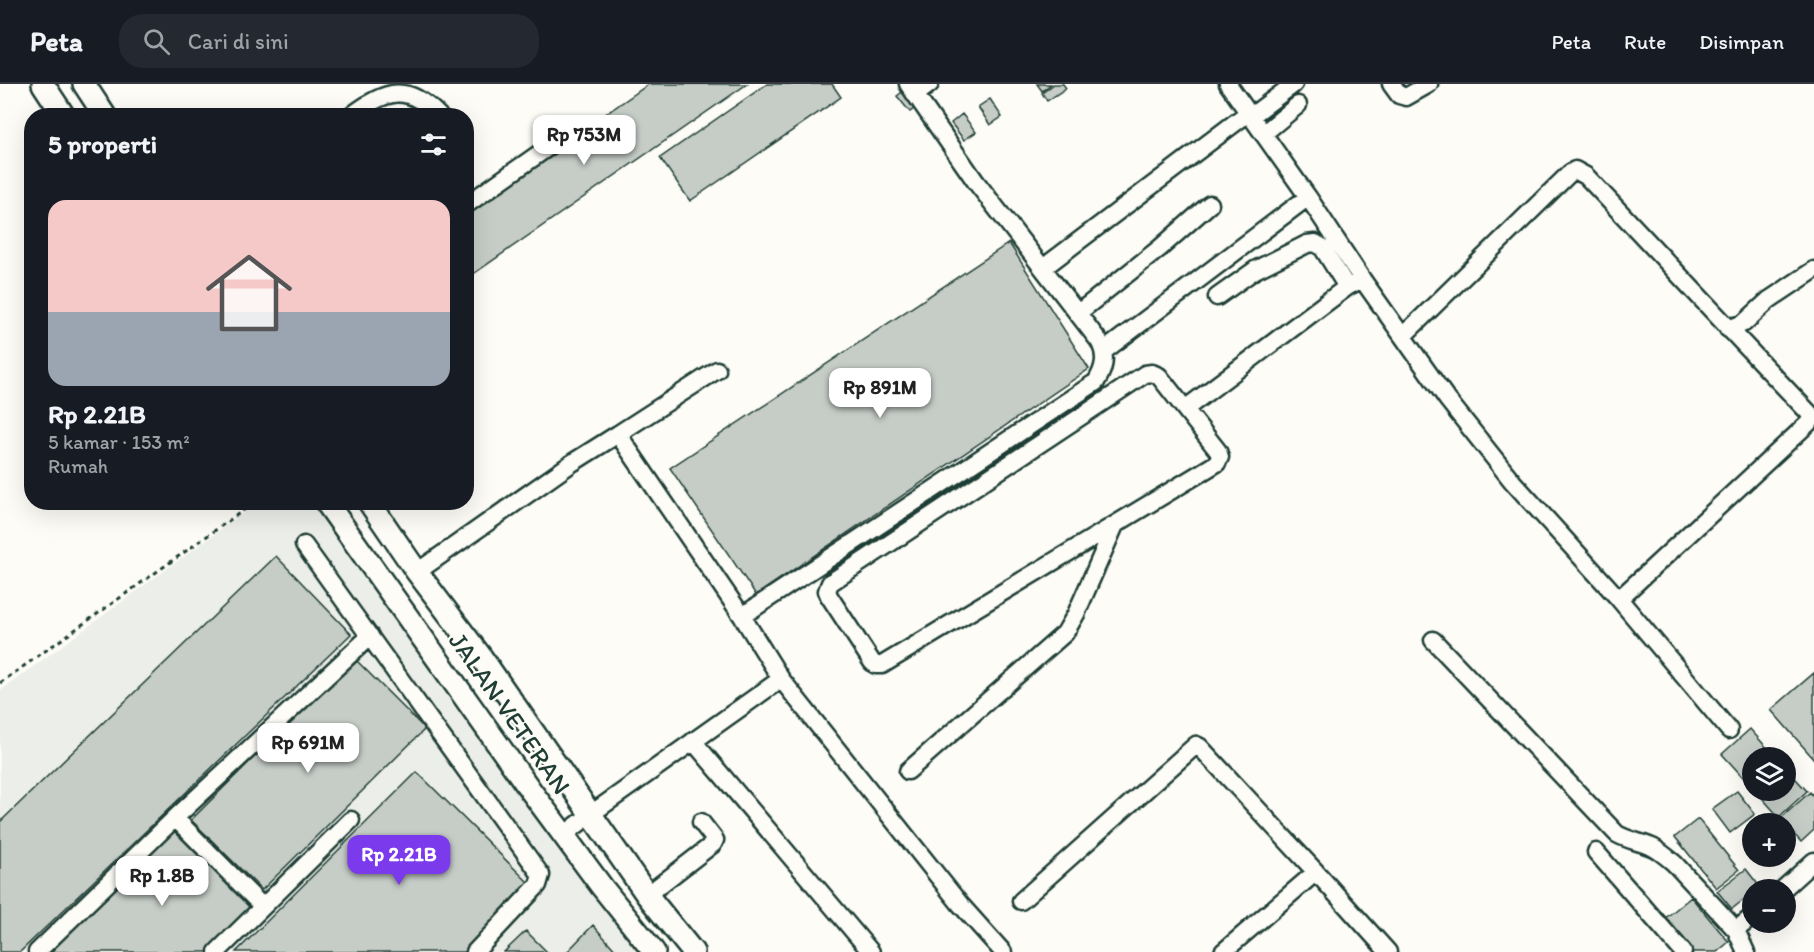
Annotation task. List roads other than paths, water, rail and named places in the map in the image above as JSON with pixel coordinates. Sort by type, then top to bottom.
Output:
[{"type":"main road","points":[[43,84],[59,108]]},
{"type":"main road","points":[[84,84],[100,108]]},
{"type":"main road","name":"JALAN VETERAN","points":[[332,510],[564,836],[654,952]]},
{"type":"main road","name":"JALAN VETERAN","points":[[374,510],[417,572],[479,654],[647,895],[693,952]]},
{"type":"street","points":[[930,84],[911,90],[976,182],[1050,263],[1078,313],[1110,346]]},
{"type":"street","points":[[1228,84],[1447,399],[1513,482],[1619,599],[1729,730]]},
{"type":"street","points":[[1050,263],[1294,84]]},
{"type":"street","points":[[1391,84],[1398,94],[1406,97],[1429,84]]},
{"type":"street","points":[[361,108],[381,93],[396,87],[406,87],[420,92],[434,108]]},
{"type":"street","points":[[1263,134],[1298,105]]},
{"type":"street","points":[[474,199],[567,134]]},
{"type":"street","points":[[1403,336],[1569,173],[1575,170],[1581,172],[1594,184],[1814,418],[1619,599]]},
{"type":"street","points":[[742,615],[1096,382],[1104,367],[1110,346],[1308,197]]},
{"type":"street","points":[[1078,313],[1160,248],[1210,204]]},
{"type":"street","points":[[1217,297],[1255,270],[1307,244],[1315,243],[1322,247],[1347,287]]},
{"type":"street","points":[[1728,329],[1744,323],[1769,300],[1814,270]]},
{"type":"street","points":[[1185,409],[1347,287],[1362,279]]},
{"type":"street","points":[[417,572],[572,463],[717,370]]},
{"type":"street","points":[[1152,373],[1159,376],[1218,451],[1220,457],[1217,463],[1114,525],[882,664],[876,665],[868,657],[827,591],[830,583],[1145,374],[1152,373]]},
{"type":"street","points":[[618,434],[742,615],[781,679],[960,904],[1003,952]]},
{"type":"street","points":[[908,771],[1065,633],[1076,614],[1114,525]]},
{"type":"street","points":[[304,545],[541,875],[538,885],[475,952]]},
{"type":"street","points":[[38,952],[175,818],[370,636]]},
{"type":"street","points":[[1433,640],[1617,834],[1654,848],[1674,863],[1736,930],[1746,952]]},
{"type":"street","points":[[564,836],[591,814],[781,679]]},
{"type":"street","points":[[693,741],[871,952]]},
{"type":"street","points":[[1021,901],[1196,745],[1388,952]]},
{"type":"street","points":[[175,818],[262,906]]},
{"type":"street","points":[[217,952],[351,820]]},
{"type":"street","points":[[647,895],[713,844],[715,840],[701,822]]},
{"type":"street","points":[[1596,852],[1683,952]]},
{"type":"street","points":[[1794,879],[1814,861]]},
{"type":"street","points":[[1223,952],[1316,872]]},
{"type":"street","points":[[1736,930],[1742,925]]}]
